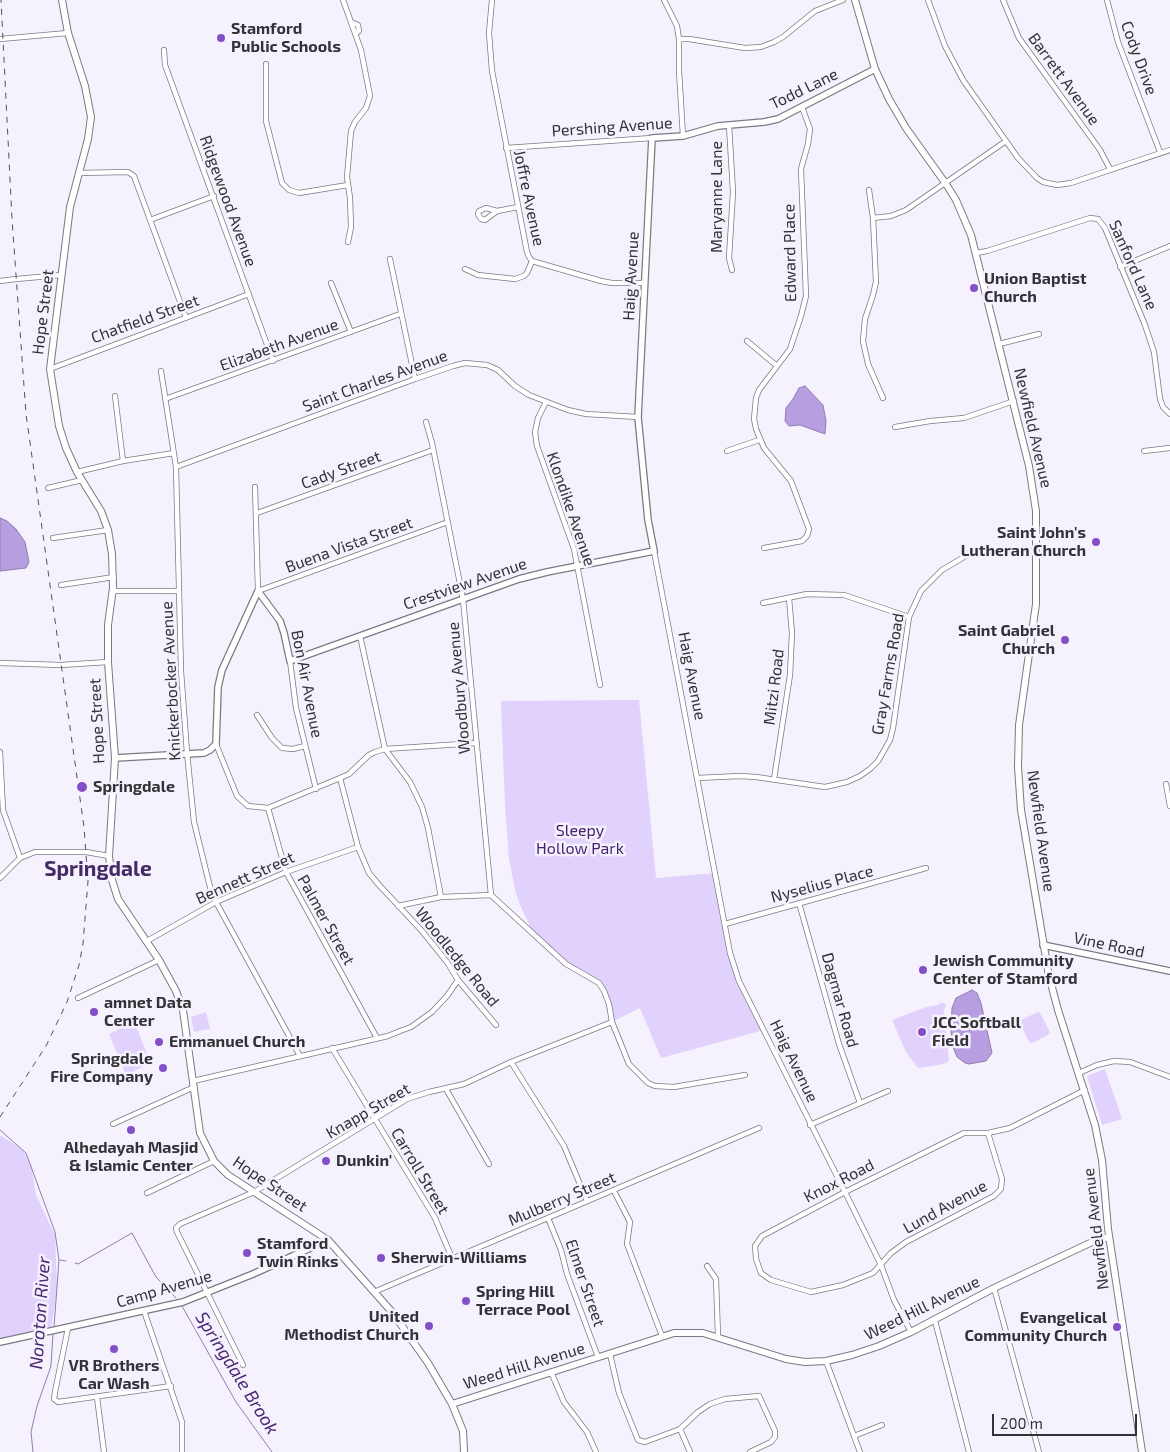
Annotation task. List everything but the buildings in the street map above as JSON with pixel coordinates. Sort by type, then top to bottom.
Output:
[{"type":"main road","name":"Hope Street","points":[[62,0],[68,32],[85,86],[90,110],[88,139],[70,206],[50,369],[59,426],[66,448],[76,472],[101,511],[108,530],[112,554],[114,577],[108,625],[108,662],[115,758],[109,856],[112,880],[118,899],[159,960],[176,990],[183,1010],[200,1133],[214,1161],[228,1175],[328,1240],[402,1324],[452,1404],[463,1431],[464,1452]]},
{"type":"main road","name":"Newfield Avenue","points":[[855,0],[875,69],[889,99],[906,128],[946,184],[965,219],[976,253],[1014,401],[1034,494],[1037,551],[1035,620],[1019,725],[1018,767],[1021,810],[1043,945],[1058,1010],[1085,1090],[1102,1160],[1109,1238],[1142,1452]]},
{"type":"main road","name":"Weed Hill Avenue","points":[[452,1404],[662,1336],[686,1332],[718,1336],[786,1359],[805,1362],[826,1361],[880,1346],[935,1321],[994,1288],[1090,1243],[1109,1238]]},
{"type":"street","points":[[343,0],[363,58],[370,96],[366,108],[355,122],[351,132],[347,168],[351,227],[348,242]]},
{"type":"street","name":"Joffre Avenue","points":[[492,0],[490,32],[492,71],[526,252],[532,261],[601,281],[645,283]]},
{"type":"street","points":[[664,0],[677,26],[680,39],[689,38],[745,48],[774,42],[818,8],[843,0]]},
{"type":"street","points":[[928,0],[945,46],[956,69],[1006,141],[1030,172],[1037,178],[1057,185],[1071,183],[1170,150]]},
{"type":"street","name":"Barrett Avenue","points":[[1003,0],[1019,38],[1100,150],[1110,169]]},
{"type":"street","name":"Cody Drive","points":[[1107,0],[1118,42],[1160,152]]},
{"type":"street","points":[[0,38],[68,32]]},
{"type":"street","name":"Pershing Avenue","points":[[506,148],[683,136],[679,70],[680,39]]},
{"type":"street","name":"Ridgewood Avenue","points":[[164,50],[165,66],[273,361]]},
{"type":"street","points":[[266,64],[266,121],[282,183],[289,190],[299,192],[348,185]]},
{"type":"street","name":"Todd Lane","points":[[683,136],[718,126],[778,119],[875,69]]},
{"type":"street","name":"Edward Place","points":[[764,548],[802,541],[807,536],[809,529],[791,481],[759,440],[754,419],[756,398],[764,381],[784,358],[794,339],[806,296],[801,169],[810,129],[802,107]]},
{"type":"street","name":"Maryanne Lane","points":[[729,125],[733,192],[729,258],[732,270]]},
{"type":"street","name":"Haig Avenue","points":[[652,138],[638,417],[648,520],[730,953],[739,981],[881,1265],[894,1300],[911,1332]]},
{"type":"street","points":[[873,218],[900,213],[946,184],[1006,141]]},
{"type":"street","points":[[78,174],[128,172],[133,174],[186,318]]},
{"type":"street","points":[[868,190],[873,218],[876,282],[874,295],[862,329],[868,364],[883,398]]},
{"type":"street","points":[[150,220],[214,196]]},
{"type":"street","points":[[497,211],[518,207]]},
{"type":"street","name":"Sanford Lane","points":[[976,253],[1094,217],[1101,221],[1150,339],[1154,352],[1160,399],[1163,407],[1170,414]]},
{"type":"street","points":[[1120,267],[1170,246]]},
{"type":"street","points":[[390,259],[415,379]]},
{"type":"street","points":[[465,269],[478,275],[515,279],[527,273],[532,261]]},
{"type":"street","points":[[0,282],[16,278],[61,275]]},
{"type":"street","points":[[331,283],[351,332]]},
{"type":"street","name":"Chatfield Street","points":[[50,369],[249,294]]},
{"type":"street","name":"Elizabeth Avenue","points":[[165,399],[400,314]]},
{"type":"street","points":[[999,344],[1040,334]]},
{"type":"street","points":[[747,341],[777,366]]},
{"type":"street","name":"Saint Charles Avenue","points":[[176,467],[415,379],[453,366],[476,363],[498,370],[516,386],[546,402],[586,414],[638,417]]},
{"type":"street","name":"Knickerbocker Avenue","points":[[161,371],[176,467],[181,670],[194,822],[211,891],[300,1056]]},
{"type":"street","points":[[116,396],[123,461]]},
{"type":"street","points":[[895,427],[969,417],[1014,401]]},
{"type":"street","name":"Klondike Avenue","points":[[546,402],[538,418],[535,432],[537,446],[579,565],[600,685]]},
{"type":"street","name":"Woodbury Avenue","points":[[426,422],[463,598],[490,895]]},
{"type":"street","points":[[727,451],[759,440]]},
{"type":"street","points":[[1144,451],[1170,448]]},
{"type":"street","name":"Cady Street","points":[[257,513],[433,450]]},
{"type":"street","points":[[76,472],[123,461],[174,453]]},
{"type":"street","points":[[48,488],[82,480]]},
{"type":"street","points":[[255,487],[258,591],[222,670],[218,687],[216,744],[237,796],[248,806],[268,808],[349,774],[369,755],[385,749],[477,742]]},
{"type":"street","name":"Buena Vista Street","points":[[258,591],[448,522]]},
{"type":"street","points":[[53,538],[108,530]]},
{"type":"street","name":"Gray Farms Road","points":[[698,778],[740,776],[774,779],[814,786],[835,786],[870,770],[878,761],[890,740],[910,617],[921,591],[942,570],[969,554],[988,550],[1037,551]]},
{"type":"street","name":"Crestview Avenue","points":[[290,661],[519,579],[579,565],[654,551]]},
{"type":"street","points":[[61,585],[114,577]]},
{"type":"street","points":[[113,591],[178,591]]},
{"type":"street","name":"Bon Air Avenue","points":[[258,591],[280,621],[284,634],[290,661],[296,708],[316,789]]},
{"type":"street","points":[[763,603],[808,594],[844,595],[910,617]]},
{"type":"street","name":"Mitzi Road","points":[[774,779],[790,675],[792,633],[788,598]]},
{"type":"street","points":[[360,636],[385,749],[410,782],[422,807],[428,828],[441,897]]},
{"type":"street","points":[[0,663],[61,666],[108,662]]},
{"type":"street","points":[[257,715],[272,738],[282,748],[293,749],[305,746]]},
{"type":"street","points":[[115,758],[204,752],[210,750],[216,744]]},
{"type":"street","points":[[0,752],[2,810],[20,858]]},
{"type":"street","name":"Woodledge Road","points":[[340,778],[358,847],[369,873],[422,931],[447,962],[458,980],[496,1025]]},
{"type":"street","points":[[1166,784],[1170,806]]},
{"type":"street","name":"Palmer Street","points":[[268,808],[286,872],[377,1038]]},
{"type":"street","name":"Bennett Street","points":[[146,941],[216,902],[286,872],[358,847]]},
{"type":"street","points":[[0,878],[20,858],[35,852],[86,852],[109,856]]},
{"type":"street","name":"Nyselius Place","points":[[726,924],[926,868]]},
{"type":"street","points":[[398,906],[441,897],[490,895],[566,964],[599,983],[609,1004],[612,1022],[629,1064],[648,1084],[674,1087],[745,1075]]},
{"type":"street","name":"Dagmar Road","points":[[799,904],[839,1044],[860,1103]]},
{"type":"street","name":"Vine Road","points":[[1043,945],[1170,971]]},
{"type":"street","points":[[78,998],[159,960]]},
{"type":"street","points":[[113,1124],[193,1084],[400,1032],[421,1020],[439,1005],[458,980]]},
{"type":"street","name":"Knapp Street","points":[[208,1293],[176,1228],[180,1224],[254,1192],[407,1100],[429,1092],[464,1084],[512,1062],[612,1022]]},
{"type":"street","name":"Carroll Street","points":[[332,1048],[435,1218],[452,1258]]},
{"type":"street","points":[[1080,1074],[1097,1065],[1114,1061],[1130,1062],[1170,1077]]},
{"type":"street","points":[[512,1062],[564,1146],[587,1201]]},
{"type":"street","points":[[446,1089],[489,1164]]},
{"type":"street","name":"Knox Road","points":[[881,1265],[873,1273],[843,1285],[810,1292],[771,1280],[761,1273],[756,1259],[756,1246],[762,1236],[964,1133],[988,1134],[1010,1128],[1085,1090]]},
{"type":"street","points":[[810,1125],[888,1091]]},
{"type":"street","name":"Mulberry Street","points":[[374,1292],[759,1128]]},
{"type":"street","name":"Lund Avenue","points":[[881,1265],[891,1253],[906,1242],[994,1196],[1001,1188],[1002,1179],[988,1134]]},
{"type":"street","points":[[147,1194],[214,1161]]},
{"type":"street","points":[[614,1191],[630,1222],[627,1244],[662,1336]]},
{"type":"street","name":"Elmer Street","points":[[548,1218],[598,1357]]},
{"type":"street","name":"Camp Avenue","points":[[0,1342],[183,1302],[208,1293],[328,1240]]},
{"type":"street","points":[[707,1266],[716,1279],[718,1336]]},
{"type":"street","points":[[994,1288],[1039,1452]]},
{"type":"street","points":[[208,1293],[244,1365]]},
{"type":"street","points":[[144,1311],[183,1426],[182,1452]]},
{"type":"street","points":[[935,1321],[970,1452]]},
{"type":"street","points":[[68,1328],[55,1392],[55,1401],[64,1402],[97,1398],[171,1386]]},
{"type":"street","points":[[610,1354],[619,1393],[638,1440],[645,1442],[680,1429],[698,1412],[710,1404],[725,1399],[759,1396],[775,1431],[775,1437],[771,1442],[750,1452]]},
{"type":"street","points":[[826,1361],[860,1452]]},
{"type":"street","points":[[552,1372],[564,1402],[587,1432],[596,1452]]},
{"type":"street","points":[[97,1398],[104,1452]]},
{"type":"street","points":[[854,1436],[882,1425]]},
{"type":"street","points":[[680,1429],[690,1452]]},
{"type":"green space","name":"Sleepy Hollow Park","points":[[639,700],[656,878],[716,873],[735,969],[764,1030],[661,1058],[640,1008],[612,1022],[611,1013],[599,983],[572,969],[535,937],[515,890],[509,859],[505,806],[501,701]]},
{"type":"green space","name":"JCC Softball Field","points":[[942,1002],[946,1005],[944,1010],[949,1060],[939,1065],[918,1068],[906,1052],[892,1020]]},
{"type":"green space","points":[[206,1012],[210,1029],[194,1032],[191,1017]]},
{"type":"green space","points":[[1038,1012],[1050,1032],[1048,1035],[1032,1043],[1029,1042],[1020,1023],[1021,1020]]},
{"type":"green space","points":[[134,1022],[151,1063],[126,1075],[109,1034]]},
{"type":"green space","points":[[1105,1069],[1122,1119],[1102,1125],[1087,1076]]},
{"type":"green space","points":[[0,1135],[23,1150],[31,1165],[36,1195],[55,1235],[57,1288],[51,1330],[0,1339]]},
{"type":"shaded area","points":[[805,386],[823,405],[826,421],[825,434],[800,425],[789,426],[785,421],[786,408],[799,388]]},
{"type":"shaded area","points":[[0,518],[16,529],[25,542],[29,562],[26,568],[0,571]]},
{"type":"shaded area","points":[[972,990],[977,993],[981,1003],[992,1053],[986,1061],[969,1064],[957,1057],[953,1047],[951,1032],[952,1008],[956,998]]},
{"type":"waterway","name":"Noroton River","points":[[0,1130],[26,1153],[55,1232],[59,1260],[54,1327]]},
{"type":"waterway","name":"Springdale Brook","points":[[75,1263],[78,1264],[132,1233],[156,1277],[176,1298]]},
{"type":"waterway","name":"Springdale Brook","points":[[60,1260],[66,1261]]},
{"type":"waterway","name":"Springdale Brook","points":[[182,1306],[236,1402],[272,1452]]},
{"type":"waterway","name":"Noroton River","points":[[33,1452],[31,1432],[37,1406],[51,1366],[53,1333]]},
{"type":"railway","points":[[0,1117],[46,1046],[67,1002],[79,965],[83,944],[88,881],[84,827],[26,414],[12,219],[1,0]]},
{"type":"place","name":"Stamford Public Schools","points":[[221,38]]},
{"type":"place","name":"Union Baptist Church","points":[[974,288]]},
{"type":"place","name":"Saint John's Lutheran Church","points":[[1096,542]]},
{"type":"place","name":"Saint Gabriel Church","points":[[1065,640]]},
{"type":"place","name":"Springdale","points":[[82,787]]},
{"type":"place","name":"Jewish Community Center of Stamford","points":[[923,970]]},
{"type":"place","name":"amnet Data Center","points":[[94,1012]]},
{"type":"place","name":"JCC Softball Field","points":[[922,1032]]},
{"type":"place","name":"Emmanuel Church","points":[[159,1042]]},
{"type":"place","name":"Springdale Fire Company","points":[[163,1068]]},
{"type":"place","name":"Alhedayah Masjid & Islamic Center","points":[[131,1130]]},
{"type":"place","name":"Dunkin'","points":[[326,1161]]},
{"type":"place","name":"Stamford Twin Rinks","points":[[247,1253]]},
{"type":"place","name":"Sherwin-Williams","points":[[381,1258]]},
{"type":"place","name":"Spring Hill Terrace Pool","points":[[466,1301]]},
{"type":"place","name":"United Methodist Church","points":[[429,1326]]},
{"type":"place","name":"Evangelical Community Church","points":[[1117,1327]]},
{"type":"place","name":"VR Brothers Car Wash","points":[[114,1349]]},
{"type":"district","name":"Springdale","points":[[98,869]]}]
